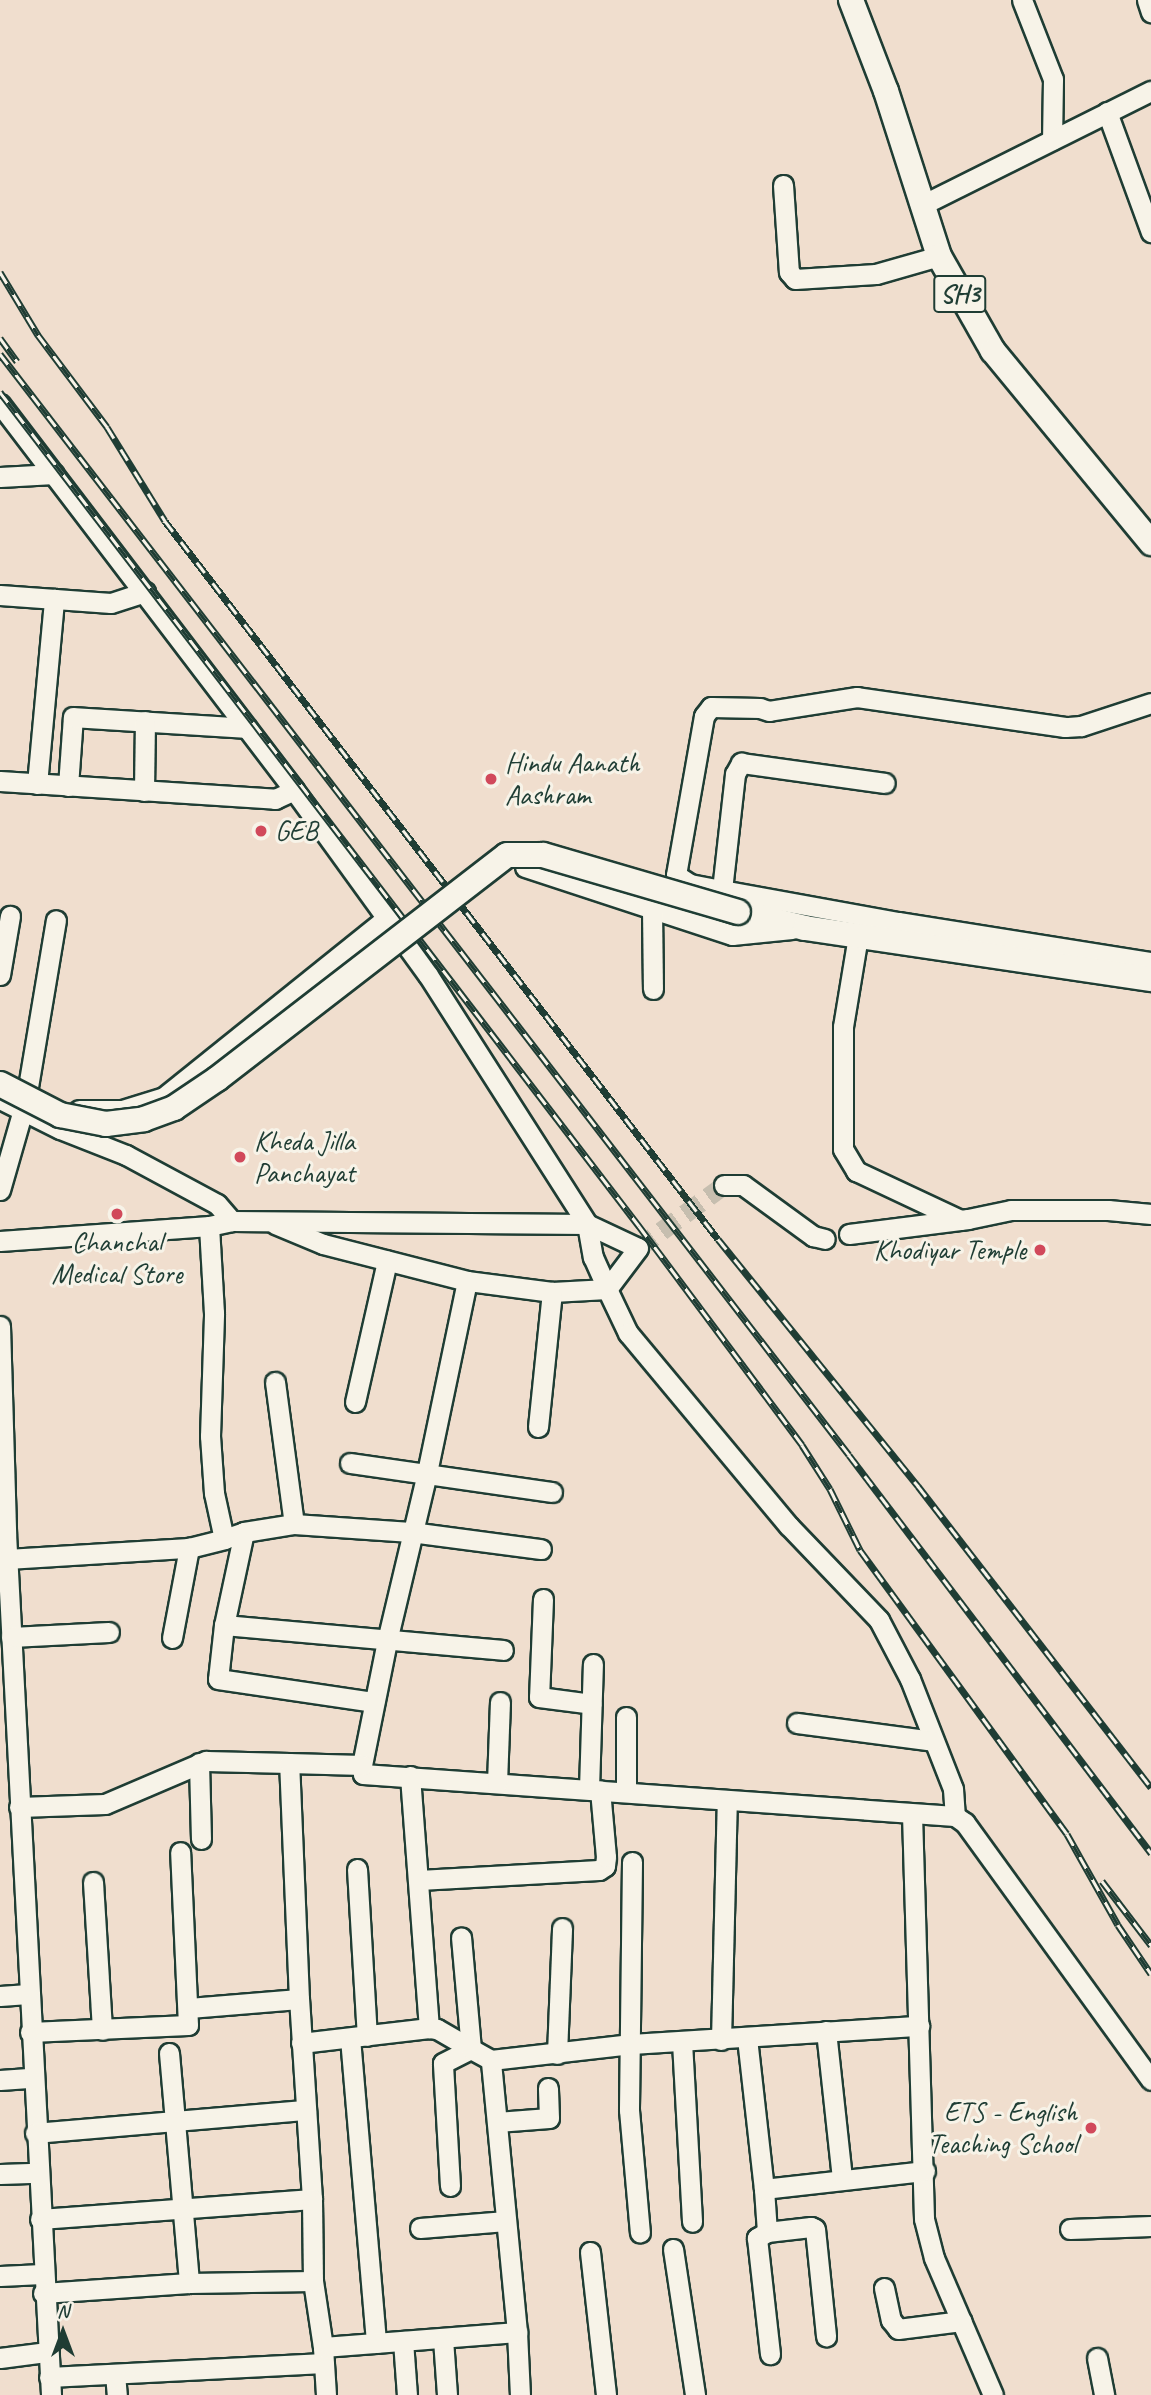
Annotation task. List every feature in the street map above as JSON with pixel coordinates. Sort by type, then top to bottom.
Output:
[{"type":"main road","name":"SH3","points":[[850,0],[886,92],[939,256],[993,351],[1146,528]]},
{"type":"main road","points":[[0,1084],[60,1115],[106,1124],[144,1119],[174,1108],[217,1079],[507,855],[543,855],[738,912],[805,928],[1151,979]]},
{"type":"street","points":[[1022,0],[1053,79],[1052,140]]},
{"type":"street","points":[[1147,0],[1151,12]]},
{"type":"street","points":[[922,205],[1151,90]]},
{"type":"street","points":[[1107,112],[1151,232]]},
{"type":"street","points":[[783,185],[789,272],[795,279],[876,274],[939,256]]},
{"type":"street","points":[[0,404],[294,790],[428,975],[587,1224],[593,1257],[628,1333],[789,1526],[879,1620],[910,1679],[953,1789],[956,1816]]},
{"type":"street","points":[[0,477],[54,474]]},
{"type":"street","points":[[0,595],[111,603],[145,592]]},
{"type":"street","points":[[37,784],[54,599]]},
{"type":"street","points":[[1151,703],[1081,726],[1065,727],[857,697],[769,711],[711,707],[704,716],[676,875],[690,884],[722,890],[898,922],[1151,962]]},
{"type":"street","points":[[68,786],[73,718],[247,728]]},
{"type":"street","points":[[144,791],[145,721]]},
{"type":"street","points":[[722,890],[735,774],[741,763],[885,783]]},
{"type":"street","points":[[0,781],[275,799],[294,790]]},
{"type":"street","points":[[524,867],[732,935],[805,928]]},
{"type":"street","points":[[652,909],[653,989]]},
{"type":"street","points":[[0,975],[10,916]]},
{"type":"street","points":[[0,1071],[28,1087],[80,1110],[122,1110],[150,1104],[177,1088],[387,918]]},
{"type":"street","points":[[28,1087],[56,920]]},
{"type":"street","points":[[858,936],[843,1027],[843,1149],[856,1171],[960,1220]]},
{"type":"street","points":[[0,1099],[60,1129],[126,1155],[218,1204],[232,1221]]},
{"type":"street","points":[[0,1190],[23,1110]]},
{"type":"street","points":[[724,1185],[743,1185],[813,1237],[825,1239]]},
{"type":"street","points":[[849,1234],[960,1220],[1012,1210],[1108,1210],[1151,1214]]},
{"type":"street","points":[[0,1241],[209,1226],[232,1221],[275,1224],[587,1224],[638,1248],[607,1289],[552,1292],[467,1281],[323,1244],[275,1224]]},
{"type":"street","points":[[209,1226],[214,1313],[210,1436],[214,1493],[224,1539]]},
{"type":"street","points":[[355,1402],[387,1261]]},
{"type":"street","points":[[467,1281],[427,1472],[411,1532],[374,1702],[362,1765],[363,1774],[912,1814],[947,1813],[956,1816],[965,1823],[1151,2080]]},
{"type":"street","points":[[538,1427],[552,1292]]},
{"type":"street","points":[[0,1326],[3,1533],[11,1637],[7,1685],[19,1807],[46,2353],[50,2386],[115,2374],[323,2355],[376,2343],[517,2332]]},
{"type":"street","points":[[275,1382],[294,1524]]},
{"type":"street","points":[[350,1463],[552,1492]]},
{"type":"street","points":[[7,1559],[189,1548],[244,1532],[294,1524],[411,1532],[541,1549]]},
{"type":"street","points":[[244,1532],[224,1625],[218,1679],[374,1702]]},
{"type":"street","points":[[172,1638],[189,1548]]},
{"type":"street","points":[[543,1599],[539,1697],[592,1704]]},
{"type":"street","points":[[224,1625],[503,1650]]},
{"type":"street","points":[[11,1637],[109,1632]]},
{"type":"street","points":[[419,1880],[599,1870],[605,1866],[606,1857],[594,1790],[593,1664]]},
{"type":"street","points":[[497,1783],[500,1702]]},
{"type":"street","points":[[626,1717],[626,1792]]},
{"type":"street","points":[[797,1723],[933,1741]]},
{"type":"street","points":[[19,1807],[105,1804],[199,1763],[214,1760],[362,1765]]},
{"type":"street","points":[[199,1763],[201,1839]]},
{"type":"street","points":[[289,1763],[299,1999],[312,2199],[313,2281],[326,2395]]},
{"type":"street","points":[[410,1776],[429,2028]]},
{"type":"street","points":[[721,2040],[727,1800]]},
{"type":"street","points":[[912,1814],[925,2171],[924,2218],[927,2234],[993,2395]]},
{"type":"street","points":[[30,2032],[188,2025],[180,1852]]},
{"type":"street","points":[[632,1862],[629,2115],[640,2233]]},
{"type":"street","points":[[357,1869],[358,2037],[376,2343]]},
{"type":"street","points":[[93,1882],[102,2030]]},
{"type":"street","points":[[557,2054],[562,1928]]},
{"type":"street","points":[[461,1937],[471,2049]]},
{"type":"street","points":[[0,1984],[0,1996],[28,1994]]},
{"type":"street","points":[[189,2008],[299,1999]]},
{"type":"street","points":[[302,2043],[429,2028],[437,2029],[491,2060],[631,2044],[919,2026]]},
{"type":"street","points":[[827,2031],[842,2179]]},
{"type":"street","points":[[747,2038],[767,2232]]},
{"type":"street","points":[[682,2042],[692,2222]]},
{"type":"street","points":[[450,2186],[443,2063],[444,2059],[471,2049]]},
{"type":"street","points":[[169,2053],[189,2283]]},
{"type":"street","points":[[491,2060],[517,2332],[520,2395]]},
{"type":"street","points":[[0,2080],[32,2078]]},
{"type":"street","points":[[497,2122],[549,2118],[548,2088]]},
{"type":"street","points":[[35,2133],[306,2110]]},
{"type":"street","points":[[764,2189],[925,2171]]},
{"type":"street","points":[[0,2174],[37,2174]]},
{"type":"street","points":[[40,2219],[312,2199]]},
{"type":"street","points":[[420,2228],[506,2221]]},
{"type":"street","points":[[1070,2230],[1151,2226]]},
{"type":"street","points":[[770,2354],[757,2238],[767,2232],[811,2227],[815,2230],[827,2336]]},
{"type":"street","points":[[673,2249],[695,2395]]},
{"type":"street","points":[[590,2252],[606,2395]]},
{"type":"street","points":[[0,2276],[43,2283],[313,2281]]},
{"type":"street","points":[[884,2288],[891,2320],[898,2329],[961,2321]]},
{"type":"street","points":[[443,2339],[447,2395]]},
{"type":"street","points":[[403,2341],[407,2395]]},
{"type":"street","points":[[0,2358],[46,2353]]},
{"type":"street","points":[[1097,2358],[1104,2395]]},
{"type":"street","points":[[115,2374],[117,2395]]},
{"type":"tunnel","points":[[638,1248],[724,1185]]},
{"type":"railway","points":[[0,272],[38,335],[107,427],[165,521],[718,1239],[918,1486],[1151,1788]]},
{"type":"railway","points":[[0,338],[17,361]]},
{"type":"railway","points":[[0,354],[849,1455],[1151,1853]]},
{"type":"railway","points":[[0,392],[639,1226],[802,1445],[830,1489],[860,1550],[1067,1834],[1118,1925],[1151,1974]]},
{"type":"railway","points":[[1102,1881],[1151,1945]]},
{"type":"place","name":"Hindu Aanath Aashram","points":[[491,779]]},
{"type":"place","name":"GEB","points":[[261,831]]},
{"type":"place","name":"Kheda Jilla Panchayat","points":[[240,1157]]},
{"type":"place","name":"Chanchal Medical Store","points":[[117,1214]]},
{"type":"place","name":"Khodiyar Temple","points":[[1040,1250]]},
{"type":"place","name":"ETS - English Teaching School","points":[[1091,2128]]}]
